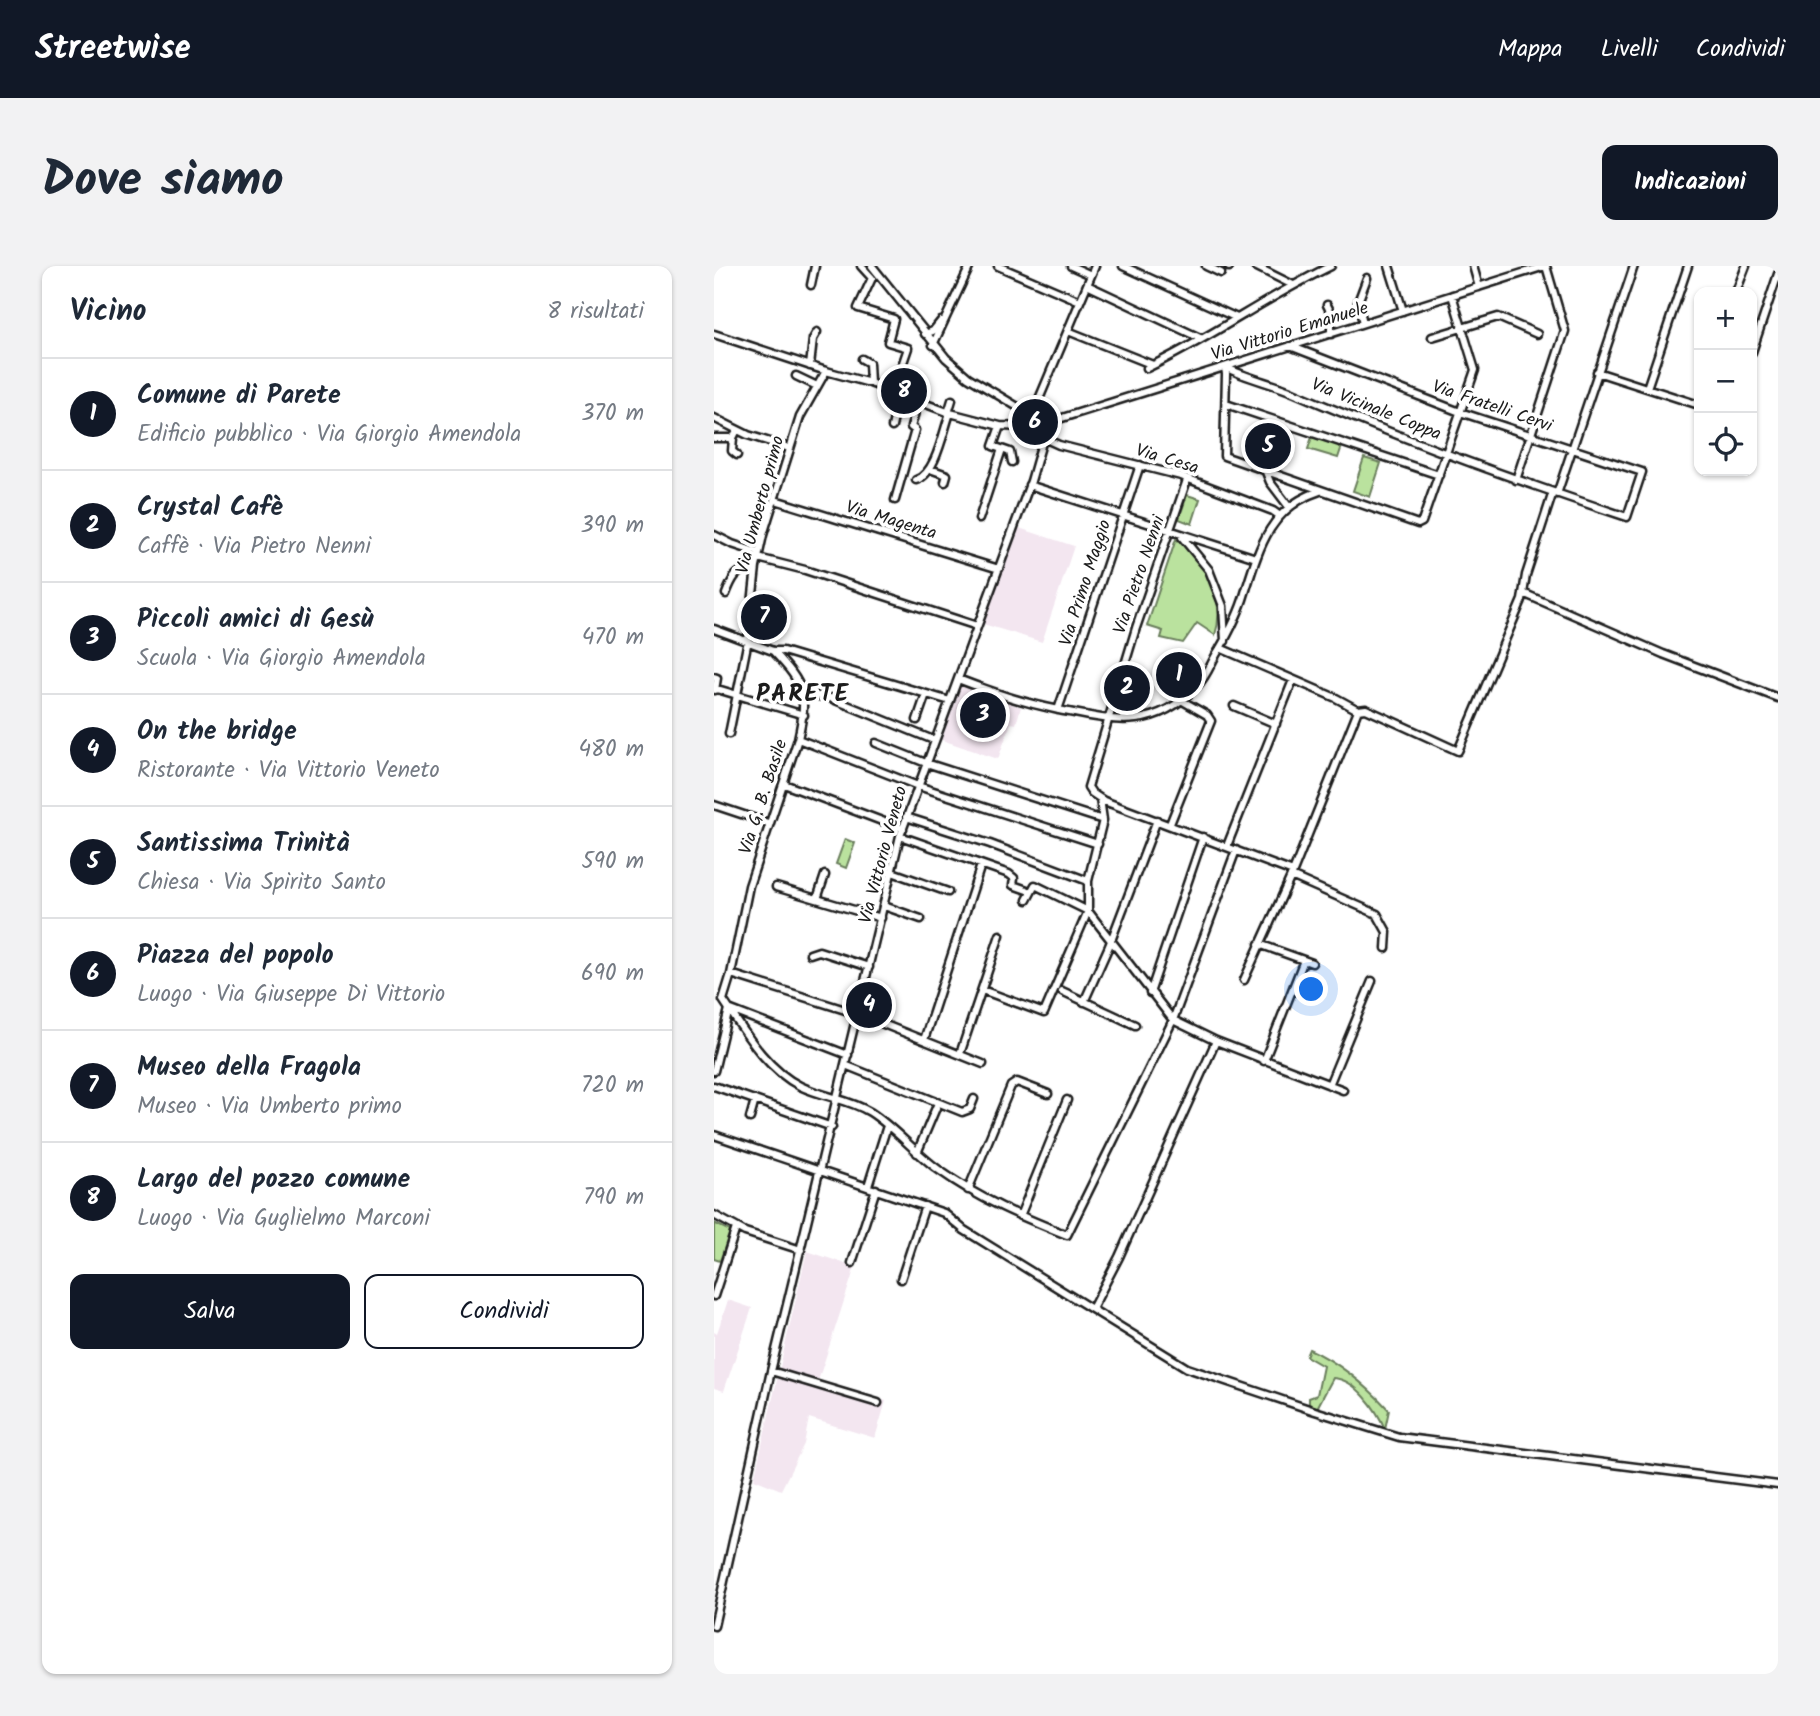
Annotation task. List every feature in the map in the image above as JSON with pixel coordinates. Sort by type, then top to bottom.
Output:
[{"type":"street","points":[[811,285],[815,266]]},
{"type":"street","points":[[861,266],[872,278],[859,308],[894,319],[888,342],[908,348],[896,393],[892,427]]},
{"type":"street","points":[[872,266],[933,345],[968,377],[1032,418],[1041,419],[1043,424],[1040,437],[1030,433],[1026,427]]},
{"type":"street","points":[[933,345],[970,266]]},
{"type":"street","points":[[998,266],[1080,301]]},
{"type":"street","points":[[1071,266],[1091,275]]},
{"type":"street","points":[[1026,427],[1095,266]]},
{"type":"street","points":[[1123,266],[1237,318]]},
{"type":"street","points":[[1206,266],[1221,273]]},
{"type":"street","points":[[1255,266],[1293,285]]},
{"type":"street","points":[[1068,331],[1150,366],[1331,266]]},
{"type":"street","points":[[1389,266],[1403,311]]},
{"type":"street","points":[[1472,266],[1479,287]]},
{"type":"street","points":[[1514,266],[1516,275]]},
{"type":"street","points":[[1516,480],[1565,331],[1545,266]]},
{"type":"street","name":"Via Vittorio Emanuele","points":[[1043,424],[1545,266]]},
{"type":"street","points":[[1222,645],[1359,710],[1366,709],[1458,751],[1523,593],[1526,575],[1634,266]]},
{"type":"street","points":[[1647,388],[1688,266]]},
{"type":"street","points":[[1739,287],[1746,266]]},
{"type":"street","points":[[1753,350],[1778,275]]},
{"type":"street","points":[[1363,323],[1358,302],[1367,278]]},
{"type":"street","points":[[1087,285],[1200,338]]},
{"type":"street","points":[[925,334],[937,327],[956,295]]},
{"type":"street","points":[[1225,367],[1224,456],[1418,524],[1422,522],[1475,370],[1452,295]]},
{"type":"street","points":[[1327,305],[1331,313],[1331,334]]},
{"type":"street","points":[[1432,337],[1498,317],[1537,334]]},
{"type":"street","points":[[714,334],[870,383],[949,413],[1000,426],[1026,427]]},
{"type":"street","points":[[810,366],[813,335]]},
{"type":"street","name":"Via Fratelli Cervi","points":[[1290,346],[1460,412],[1642,472],[1627,517]]},
{"type":"street","points":[[862,359],[869,363],[870,383]]},
{"type":"street","name":"Via Vicinale Coppa","points":[[1225,367],[1271,382],[1377,428],[1516,480],[1627,517]]},
{"type":"street","name":"Via Umberto primo","points":[[729,734],[748,640],[758,557],[800,417],[826,371]]},
{"type":"street","points":[[1597,372],[1694,402]]},
{"type":"street","points":[[796,376],[817,386]]},
{"type":"street","points":[[916,480],[923,478],[930,469],[952,400]]},
{"type":"street","points":[[895,500],[915,429],[911,427],[918,401]]},
{"type":"street","points":[[1226,404],[1439,475]]},
{"type":"street","points":[[714,418],[737,430],[789,448]]},
{"type":"street","points":[[1000,426],[993,446],[1010,452],[1012,462]]},
{"type":"street","points":[[737,430],[732,451],[737,455]]},
{"type":"street","name":"Via Cesa","points":[[1040,437],[1187,480],[1273,511],[1280,516]]},
{"type":"street","name":"Via Vittorio Veneto","points":[[714,1622],[771,1371],[906,817],[1029,485],[1040,437]]},
{"type":"street","points":[[714,438],[733,438]]},
{"type":"street","points":[[979,519],[1002,450]]},
{"type":"street","name":"Via Primo Maggio","points":[[1058,710],[1140,465]]},
{"type":"street","points":[[930,469],[947,475],[945,482]]},
{"type":"street","points":[[1266,472],[1270,482],[1289,507]]},
{"type":"street","name":"Via Pietro Nenni","points":[[1100,799],[1088,787],[1136,628],[1187,480]]},
{"type":"street","points":[[1029,485],[1256,558]]},
{"type":"street","points":[[958,679],[1012,700],[1109,720],[1148,717],[1166,710],[1191,693],[1206,676],[1237,618],[1263,539],[1289,507],[1320,491]]},
{"type":"street","name":"Via Magenta","points":[[775,499],[999,569]]},
{"type":"street","points":[[714,535],[758,557],[977,626]]},
{"type":"street","points":[[1181,536],[1209,570],[1223,606],[1222,645]]},
{"type":"street","points":[[718,548],[721,539]]},
{"type":"street","name":"Via Umberto primo","points":[[726,594],[739,570],[758,557]]},
{"type":"street","points":[[1523,593],[1663,654],[1778,698]]},
{"type":"street","points":[[714,629],[773,650],[950,701]]},
{"type":"street","points":[[773,650],[803,693],[830,698],[933,740]]},
{"type":"street","points":[[714,677],[717,678],[714,689],[804,715]]},
{"type":"street","points":[[1227,846],[1293,680]]},
{"type":"street","name":"Via G. B. Basile","points":[[723,1000],[749,886],[798,739],[804,715],[803,693]]},
{"type":"street","points":[[918,720],[926,694]]},
{"type":"street","points":[[1170,824],[1211,721],[1207,715],[1181,700]]},
{"type":"street","points":[[1234,706],[1276,724]]},
{"type":"street","points":[[1244,981],[1292,874],[1359,710]]},
{"type":"street","points":[[798,739],[918,786],[1098,844]]},
{"type":"street","points":[[876,743],[926,763],[1103,820]]},
{"type":"street","points":[[784,784],[1009,874],[1014,878],[1013,885],[1027,890]]},
{"type":"street","points":[[982,990],[1044,1013],[1088,911],[1088,881],[1103,820],[1100,799],[1227,846],[1377,914],[1386,928],[1386,948]]},
{"type":"street","points":[[714,805],[768,823]]},
{"type":"street","points":[[906,817],[990,844],[1088,881]]},
{"type":"street","points":[[1084,1002],[1111,942],[1157,820]]},
{"type":"street","points":[[1150,993],[1203,837]]},
{"type":"street","points":[[714,1001],[723,1000],[765,1058],[801,1086],[861,1107],[968,1190],[995,1206],[1067,1235],[1173,1020],[1236,850]]},
{"type":"street","points":[[924,1040],[981,865]]},
{"type":"street","points":[[892,872],[948,892]]},
{"type":"street","points":[[817,900],[825,875]]},
{"type":"street","points":[[1027,900],[1035,885],[1088,911],[1173,1020],[1264,1061],[1343,1090]]},
{"type":"street","points":[[776,887],[881,918]]},
{"type":"street","points":[[884,906],[921,919]]},
{"type":"street","points":[[961,1051],[1000,935]]},
{"type":"street","points":[[1259,944],[1312,963]]},
{"type":"street","points":[[810,954],[819,951],[869,967]]},
{"type":"street","points":[[1264,1061],[1304,960]]},
{"type":"street","points":[[731,974],[858,1014],[983,1064]]},
{"type":"street","points":[[1329,1085],[1371,982],[1362,980]]},
{"type":"street","points":[[1062,991],[1135,1025]]},
{"type":"street","points":[[729,1009],[848,1055]]},
{"type":"street","points":[[714,1071],[729,1009]]},
{"type":"street","points":[[1092,1309],[1119,1257],[1216,1041]]},
{"type":"street","points":[[845,1065],[962,1112],[970,1109],[974,1099]]},
{"type":"street","points":[[968,1190],[1011,1086],[1017,1082],[1048,1094]]},
{"type":"street","points":[[714,1086],[832,1127]]},
{"type":"street","points":[[750,1118],[755,1100]]},
{"type":"street","points":[[1020,1216],[1067,1100]]},
{"type":"street","points":[[917,1153],[937,1103]]},
{"type":"street","points":[[868,1186],[887,1126]]},
{"type":"street","points":[[714,1135],[944,1213],[964,1230],[1187,1368],[1399,1437],[1778,1485]]},
{"type":"street","points":[[852,1263],[876,1189]]},
{"type":"street","points":[[901,1279],[925,1206]]},
{"type":"street","points":[[714,1215],[736,1228],[801,1250]]},
{"type":"street","points":[[714,1296],[736,1228]]},
{"type":"street","points":[[771,1371],[878,1403]]},
{"type":"shaded area","points":[[1019,528],[1074,546],[1042,642],[983,624]]},
{"type":"shaded area","points":[[960,685],[1021,707],[1016,724],[1011,723],[998,759],[939,739]]},
{"type":"shaded area","points":[[807,1251],[855,1267],[818,1381],[886,1401],[875,1438],[809,1418],[804,1444],[781,1490],[754,1479]]},
{"type":"shaded area","points":[[728,1300],[752,1308],[724,1391],[714,1388],[714,1332],[717,1333]]},
{"type":"green space","points":[[1312,437],[1342,446],[1338,458],[1308,449]]},
{"type":"green space","points":[[1364,458],[1381,463],[1370,497],[1353,491]]},
{"type":"green space","points":[[1187,495],[1200,499],[1192,524],[1179,519]]},
{"type":"green space","points":[[1176,539],[1196,558],[1204,570],[1218,608],[1215,635],[1197,623],[1183,643],[1161,638],[1163,631],[1147,626]]},
{"type":"green space","points":[[845,839],[855,843],[846,868],[836,864]]},
{"type":"green space","points":[[714,1223],[730,1231],[720,1261],[714,1259]]},
{"type":"green space","points":[[1309,1349],[1352,1375],[1389,1410],[1385,1429],[1365,1397],[1342,1380],[1333,1378],[1317,1408],[1309,1406],[1309,1398],[1317,1395],[1323,1366],[1306,1356]]},
{"type":"place","name":"Largo del pozzo comune","points":[[904,391]]},
{"type":"place","name":"Piazza del popolo","points":[[1035,422]]},
{"type":"place","name":"Santissima Trinità","points":[[1268,446]]},
{"type":"place","name":"Museo della Fragola","points":[[764,617]]},
{"type":"place","name":"Comune di Parete","points":[[1179,675]]},
{"type":"place","name":"Crystal Cafè","points":[[1127,688]]},
{"type":"place","name":"Piccoli amici di Gesù","points":[[983,715]]},
{"type":"place","name":"On the bridge","points":[[869,1005]]},
{"type":"district","name":"PARETE","points":[[803,694]]}]
